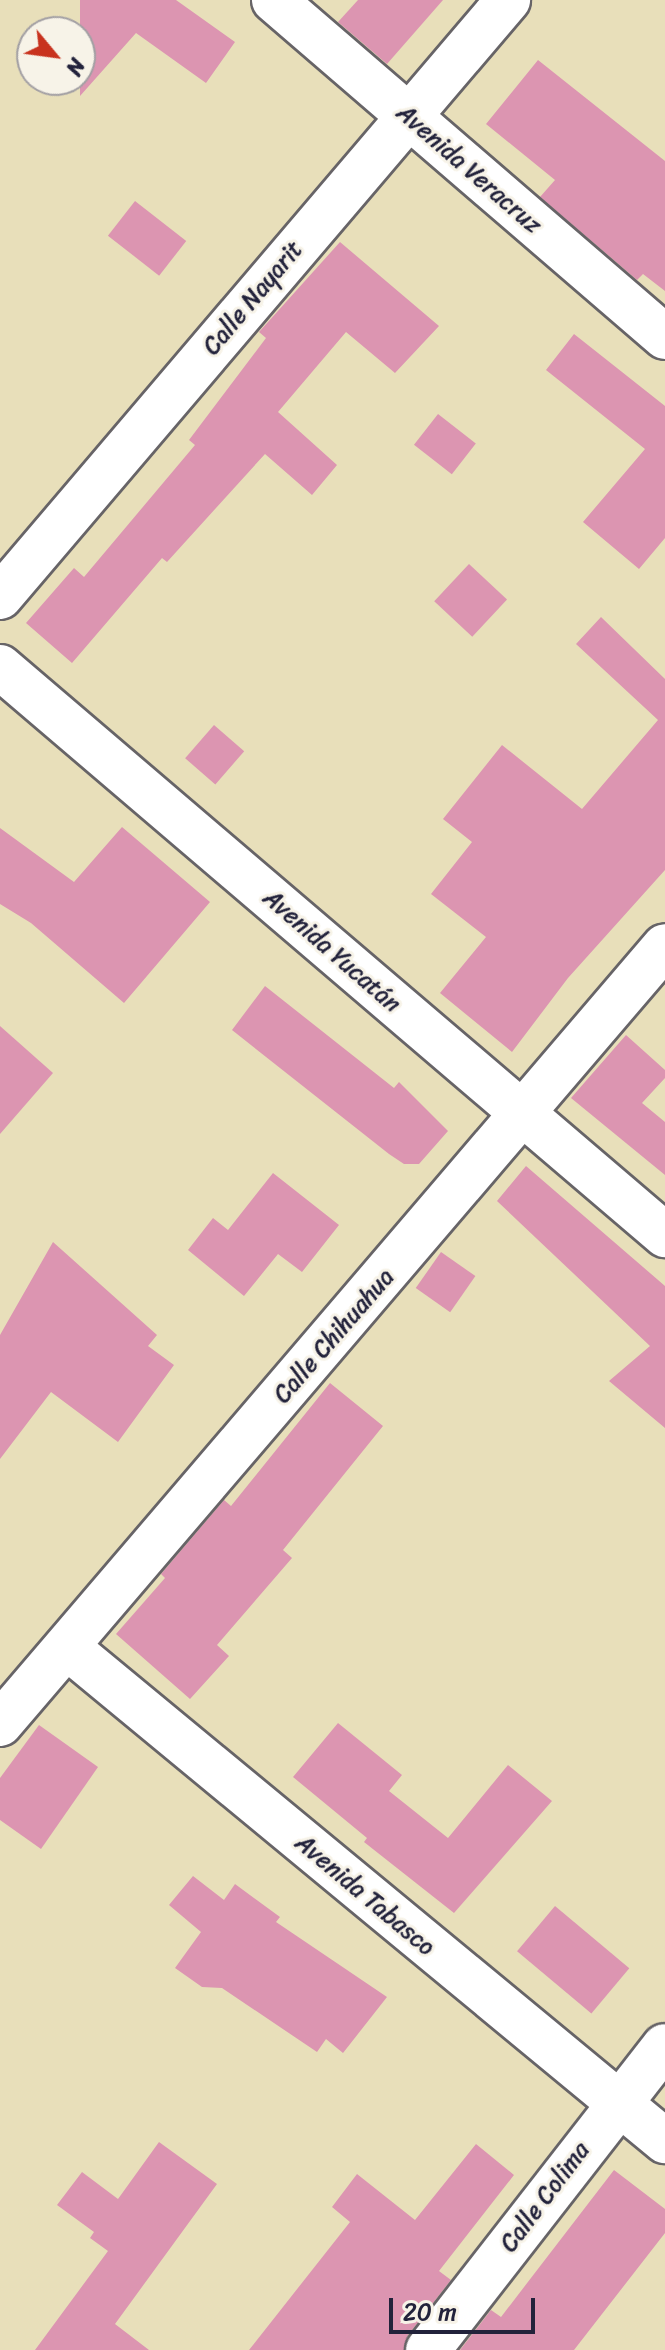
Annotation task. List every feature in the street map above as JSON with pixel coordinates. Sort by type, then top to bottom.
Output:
[{"type":"street","name":"Avenida Veracruz","points":[[274,0],[665,337]]},
{"type":"street","name":"Calle Nayarit","points":[[0,597],[508,0]]},
{"type":"street","name":"Avenida Yucatán","points":[[0,667],[665,1235]]},
{"type":"street","name":"Calle Chihuahua","points":[[0,1724],[665,946]]},
{"type":"street","name":"Avenida Tabasco","points":[[67,1647],[665,2141]]},
{"type":"street","name":"Calle Colima","points":[[428,2350],[617,2103],[665,2046]]},
{"type":"building","points":[[80,0],[176,0],[235,42],[206,83],[136,33],[96,78],[96,16],[80,16]]},
{"type":"building","points":[[358,0],[443,0],[387,64],[338,22]]},
{"type":"building","points":[[538,60],[665,161],[665,291],[643,274],[637,280],[540,197],[555,180],[486,124]]},
{"type":"building","points":[[135,201],[186,241],[159,276],[108,236]]},
{"type":"building","points":[[340,242],[439,326],[395,373],[346,332],[278,412],[337,465],[312,495],[265,454],[167,562],[162,558],[72,663],[26,623],[74,568],[84,577],[195,445],[189,440],[266,338],[259,332]]},
{"type":"building","points":[[574,334],[665,406],[665,538],[639,569],[583,522],[645,449],[546,370]]},
{"type":"building","points":[[438,414],[476,444],[452,474],[414,445]]},
{"type":"building","points":[[469,564],[507,599],[472,637],[434,601]]},
{"type":"building","points":[[601,617],[665,679],[665,870],[568,978],[512,1052],[440,993],[486,937],[431,894],[472,842],[443,819],[502,745],[582,809],[658,720],[576,644]]},
{"type":"building","points":[[214,725],[244,751],[215,784],[185,758]]},
{"type":"building","points":[[122,827],[210,902],[124,1003],[31,923],[0,904],[0,828],[74,882]]},
{"type":"building","points":[[265,986],[394,1088],[399,1082],[448,1131],[419,1164],[404,1164],[389,1154],[232,1030]]},
{"type":"building","points":[[0,1026],[53,1073],[0,1134]]},
{"type":"building","points":[[626,1035],[665,1070],[665,1078],[642,1103],[665,1122],[665,1175],[571,1098]]},
{"type":"building","points":[[526,1166],[665,1286],[665,1428],[609,1381],[650,1346],[497,1201]]},
{"type":"building","points":[[273,1173],[339,1225],[302,1272],[278,1254],[244,1296],[188,1250],[213,1218],[228,1230]]},
{"type":"building","points":[[53,1242],[157,1335],[148,1346],[174,1365],[118,1442],[51,1392],[0,1459],[0,1335]]},
{"type":"building","points":[[441,1252],[475,1276],[450,1312],[416,1288]]},
{"type":"building","points":[[330,1383],[383,1426],[283,1550],[292,1558],[217,1645],[229,1656],[190,1699],[116,1634],[165,1578],[161,1574],[224,1500],[231,1506]]},
{"type":"building","points":[[338,1723],[402,1775],[389,1791],[448,1838],[508,1765],[552,1801],[454,1913],[364,1842],[367,1838],[293,1777]]},
{"type":"building","points":[[39,1725],[98,1767],[41,1849],[0,1820],[0,1778]]},
{"type":"building","points":[[193,1876],[224,1900],[235,1884],[280,1917],[276,1922],[387,1997],[343,2053],[326,2039],[317,2052],[222,1988],[202,1987],[175,1968],[201,1932],[169,1905]]},
{"type":"building","points":[[555,1906],[629,1968],[591,2014],[517,1951]]},
{"type":"building","points":[[159,2142],[217,2184],[115,2324],[149,2350],[35,2350],[108,2251],[90,2238],[94,2232],[57,2205],[82,2172],[118,2199]]},
{"type":"building","points":[[476,2144],[514,2175],[439,2271],[451,2280],[408,2335],[404,2350],[249,2350],[350,2222],[332,2207],[357,2174],[415,2220]]},
{"type":"building","points":[[614,2170],[665,2209],[665,2233],[574,2350],[460,2350],[491,2310],[501,2317]]}]
